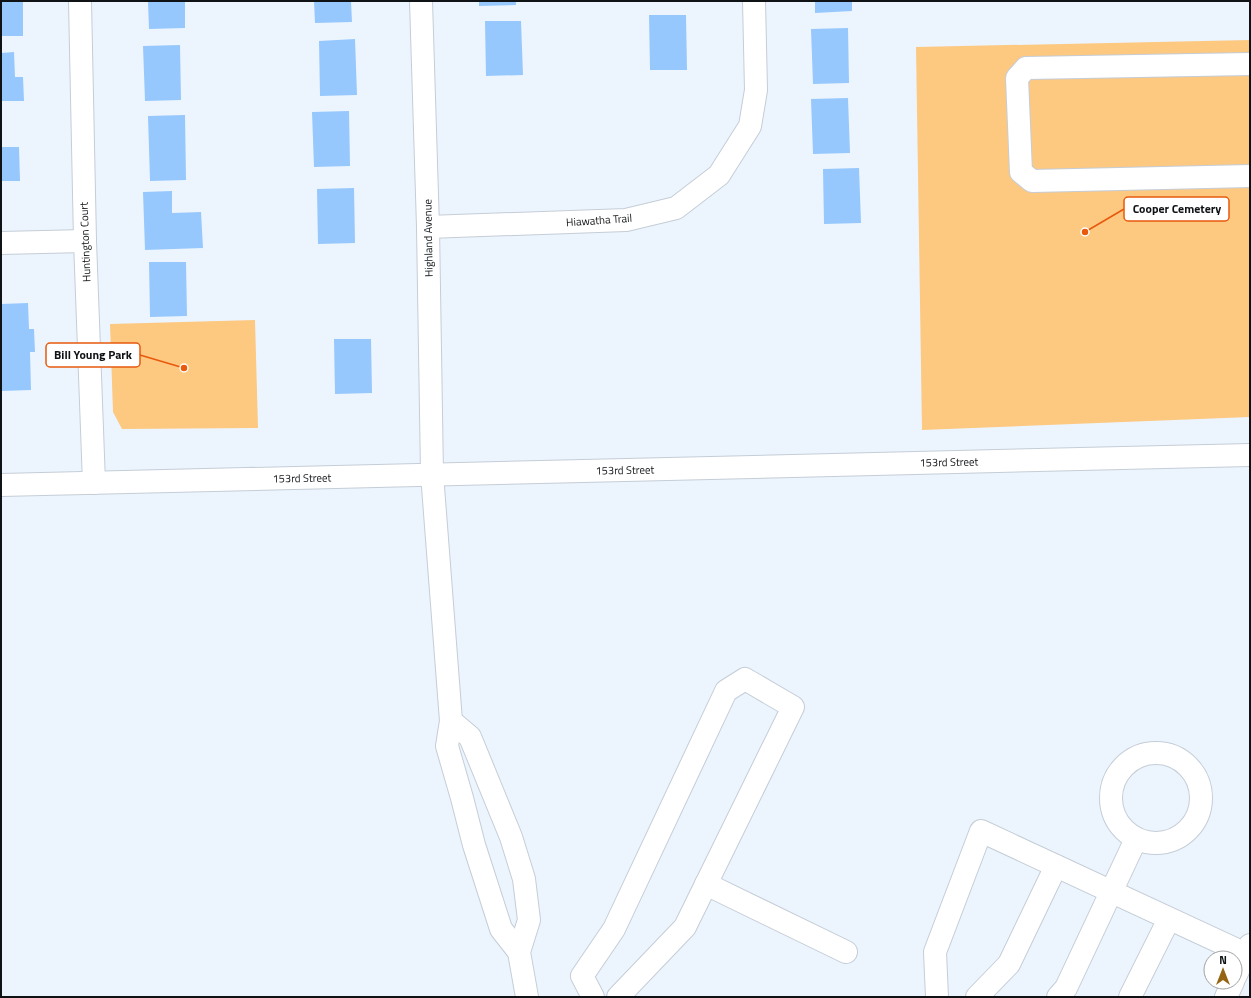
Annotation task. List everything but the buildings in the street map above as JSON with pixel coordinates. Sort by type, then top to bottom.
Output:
[{"type":"street","name":"Huntington Court","points":[[80,1],[85,241],[94,483]]},
{"type":"street","name":"Highland Avenue","points":[[421,1],[428,227],[432,474],[451,721],[447,746],[474,845],[501,929],[519,952]]},
{"type":"street","name":"Hiawatha Trail","points":[[428,227],[626,220],[676,208],[719,175],[750,126],[756,90],[754,1]]},
{"type":"street","points":[[1250,64],[1026,68],[1017,78],[1021,172],[1032,181],[1250,176]]},
{"type":"street","points":[[1,243],[85,241]]},
{"type":"street","name":"153rd Street","points":[[1,485],[1250,454]]},
{"type":"street","points":[[593,997],[582,976],[614,929],[726,690],[745,679],[793,707],[685,927],[618,997]]},
{"type":"street","points":[[451,721],[470,737],[511,837],[524,879],[529,920],[519,952],[527,997]]},
{"type":"street","points":[[1153,753],[1167,755],[1181,761],[1192,771],[1199,784],[1201,799],[1198,814],[1191,827],[1180,837],[1166,842],[1150,843],[1136,839],[1124,830],[1116,818],[1111,804],[1112,790],[1117,776],[1126,764],[1139,757],[1153,753]]},
{"type":"street","points":[[937,997],[935,952],[981,831],[1169,919],[1249,952],[1243,963]]},
{"type":"street","points":[[1058,997],[1066,988],[1136,839]]},
{"type":"street","points":[[977,997],[1009,964],[1056,866]]},
{"type":"street","points":[[706,884],[846,952]]},
{"type":"street","points":[[1130,997],[1169,919]]},
{"type":"shaded area","points":[[1250,40],[1250,417],[922,430],[916,47]]},
{"type":"shaded area","points":[[255,320],[258,428],[122,429],[113,412],[110,324]]},
{"type":"place","name":"Cooper Cemetery","points":[[1085,232]]},
{"type":"place","name":"Bill Young Park","points":[[184,368]]}]
